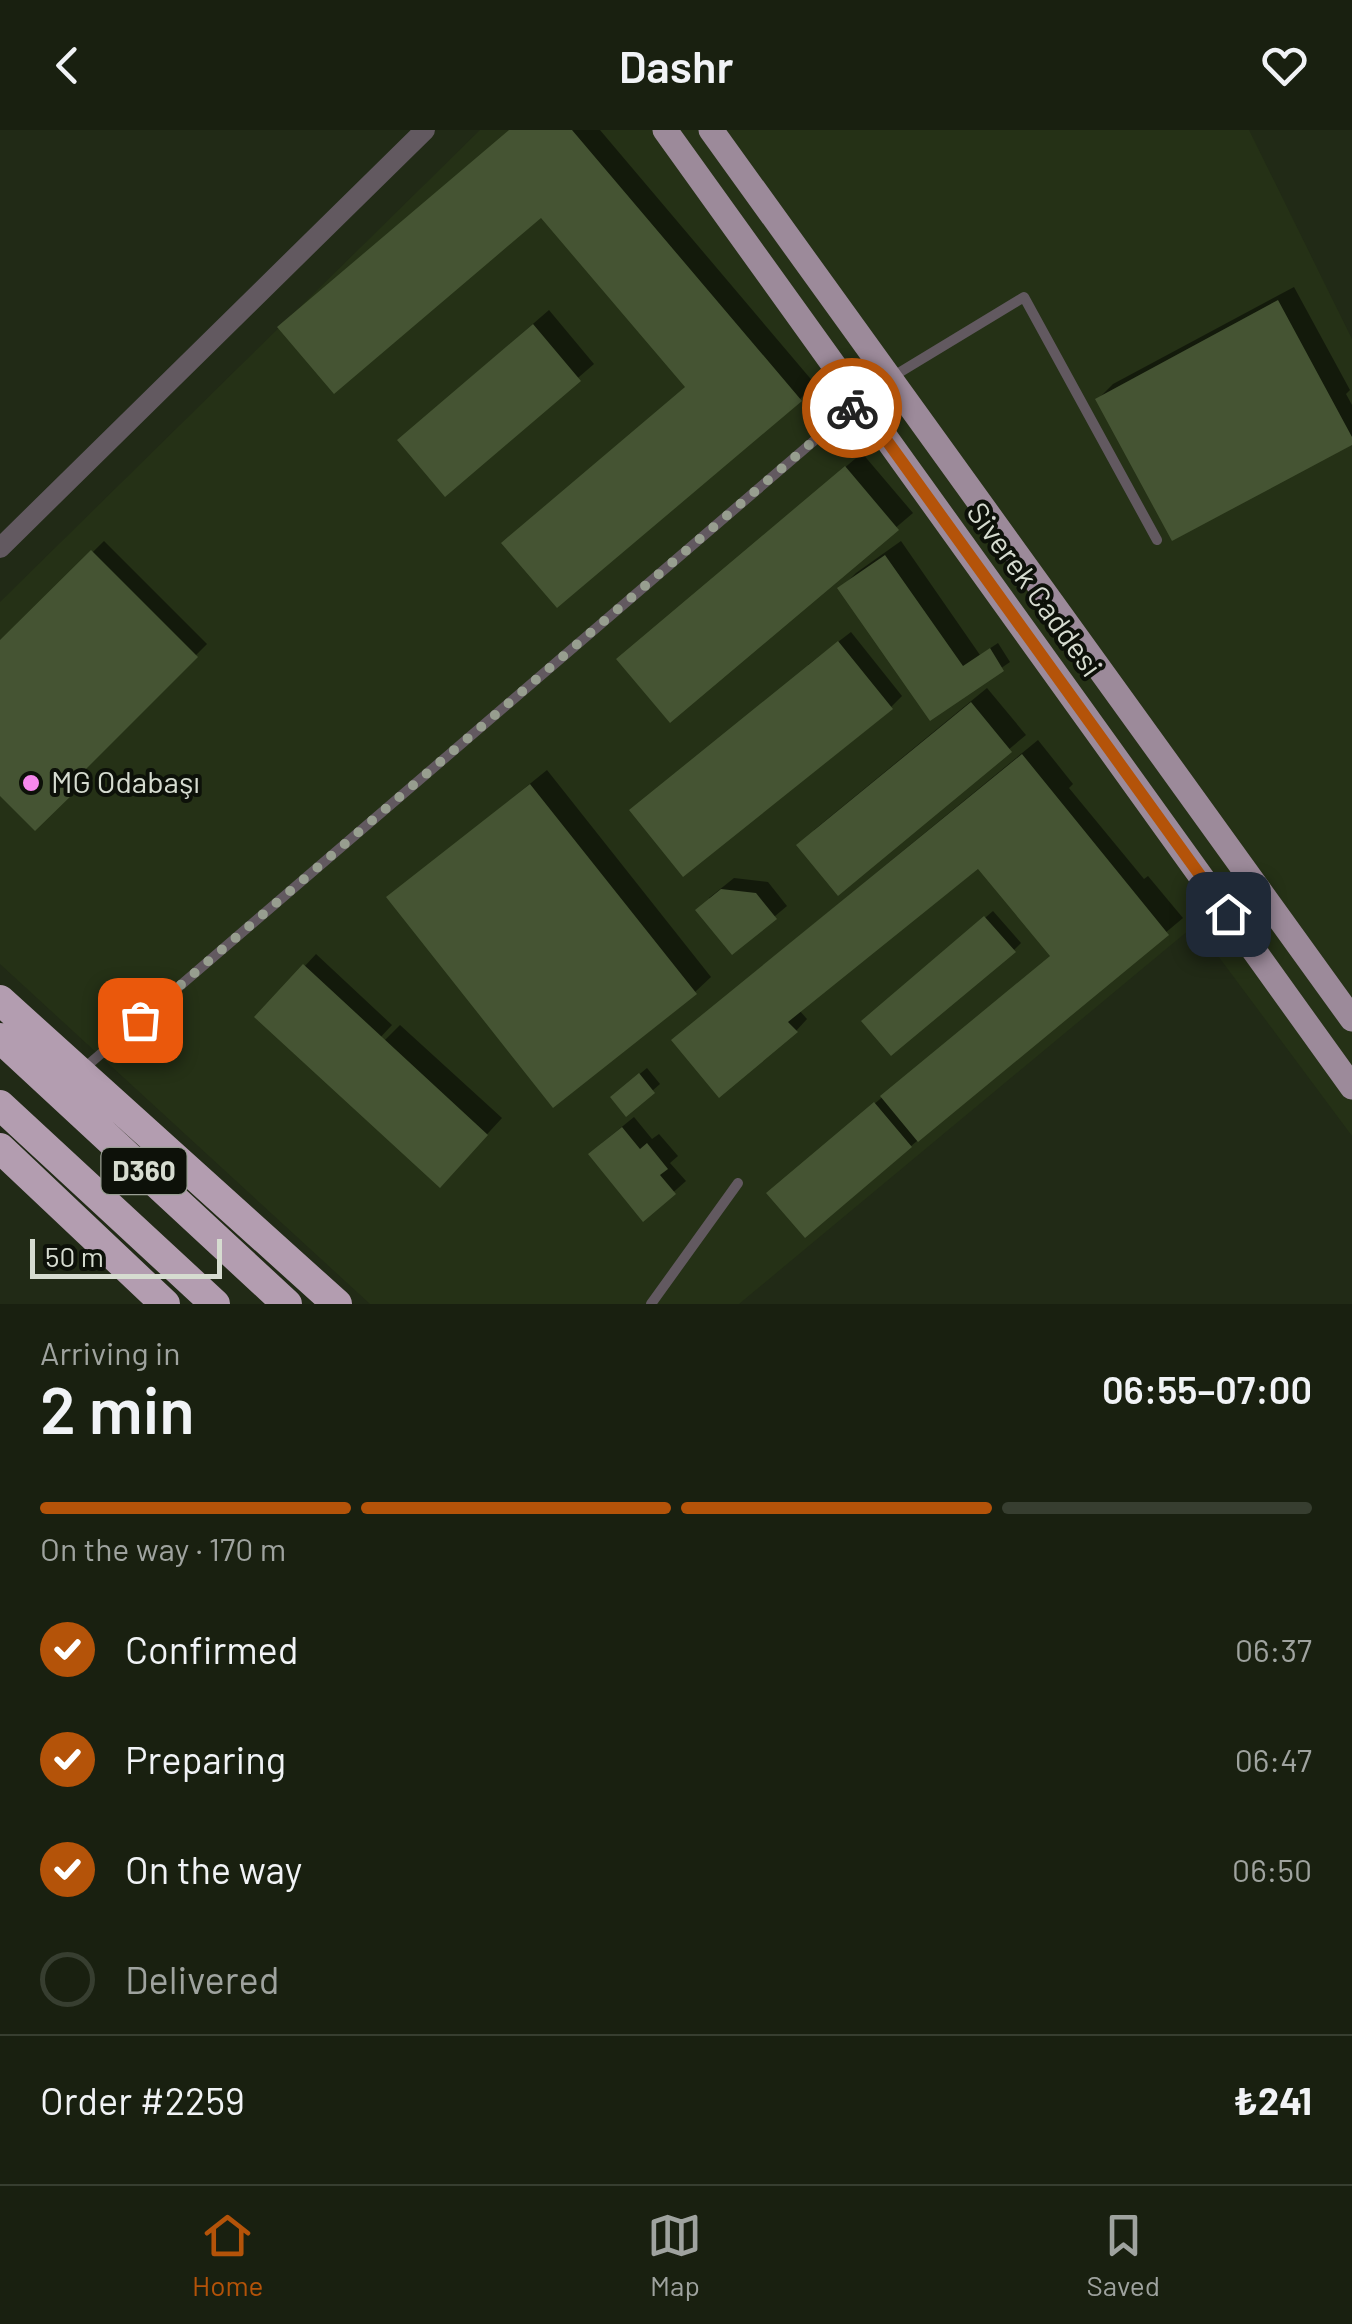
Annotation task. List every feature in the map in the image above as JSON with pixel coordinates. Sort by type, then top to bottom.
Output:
[{"type":"highway","points":[[0,1000],[337,1304]]},
{"type":"highway","name":"D360","points":[[0,1038],[287,1304]]},
{"type":"highway","name":"D360","points":[[0,1106],[215,1304]]},
{"type":"highway","points":[[0,1148],[165,1304]]},
{"type":"main road","name":"Siverek Caddesi","points":[[666,130],[1352,1087]]},
{"type":"main road","name":"Siverek Caddesi","points":[[711,130],[1352,1019]]},
{"type":"street","points":[[0,548],[425,130]]},
{"type":"lane","points":[[891,378],[1024,297],[1157,540]]},
{"type":"lane","points":[[81,1070],[859,402]]},
{"type":"lane","points":[[650,1304],[738,1183]]},
{"type":"shaded area","points":[[480,130],[1249,130],[1352,339],[1352,1136],[1195,925],[739,1304],[370,1304],[0,964],[0,602]]},
{"type":"building","points":[[509,130],[572,130],[802,401],[557,608],[501,543],[685,387],[541,218],[334,394],[277,327]]},
{"type":"building","points":[[1278,300],[1352,437],[1352,445],[1172,541],[1095,399]]},
{"type":"building","points":[[533,324],[581,381],[445,497],[397,440]]},
{"type":"building","points":[[845,466],[899,530],[670,723],[616,659]]},
{"type":"building","points":[[91,550],[198,657],[70,785],[76,791],[35,831],[0,796],[0,640]]},
{"type":"building","points":[[885,555],[963,666],[990,648],[1004,671],[930,721],[837,588]]},
{"type":"building","points":[[838,641],[893,709],[683,877],[629,810]]},
{"type":"building","points":[[971,702],[1012,752],[838,896],[796,845]]},
{"type":"building","points":[[1022,754],[1169,935],[918,1142],[880,1096],[1050,956],[978,869],[788,1022],[798,1032],[719,1098],[671,1040]]},
{"type":"building","points":[[530,784],[697,994],[553,1108],[386,897]]},
{"type":"building","points":[[721,889],[756,893],[777,919],[732,955],[695,910]]},
{"type":"building","points":[[984,916],[1016,952],[891,1056],[861,1021]]},
{"type":"building","points":[[303,964],[488,1135],[440,1188],[254,1017]]},
{"type":"building","points":[[639,1073],[655,1093],[626,1117],[610,1097]]},
{"type":"building","points":[[874,1102],[912,1147],[805,1238],[766,1193]]},
{"type":"building","points":[[622,1127],[640,1149],[647,1143],[668,1169],[660,1175],[676,1194],[643,1222],[588,1154]]},
{"type":"way so far","points":[[140,1020],[852,408]]},
{"type":"place","name":"MG Odabaşı","points":[[31,783]]},
{"type":"route","points":[[852,408],[859,402],[1228,914]]}]
